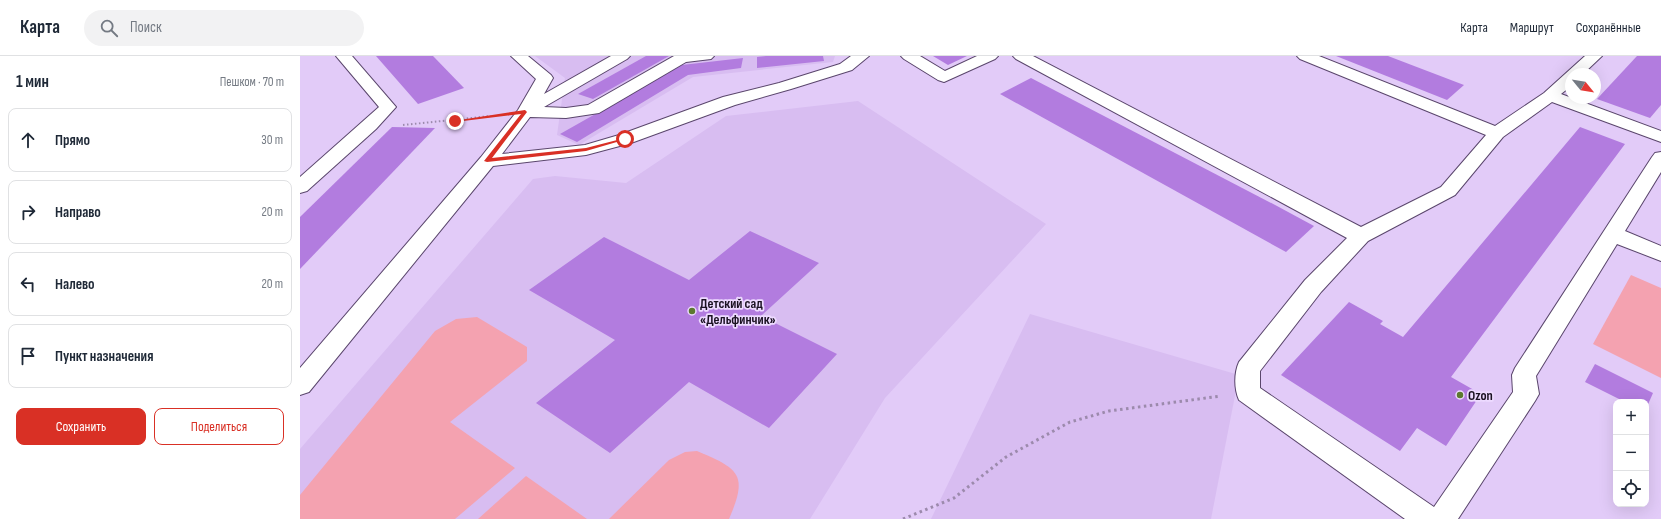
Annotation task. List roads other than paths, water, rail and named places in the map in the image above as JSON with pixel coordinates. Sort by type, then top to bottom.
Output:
[{"type":"lane","points":[[302,183],[370,125],[388,107],[344,56]]},
{"type":"lane","points":[[300,385],[487,161],[525,112],[545,78],[519,56]]},
{"type":"lane","points":[[525,112],[622,56]]},
{"type":"lane","points":[[525,112],[566,113],[592,109],[682,58],[706,56]]},
{"type":"lane","points":[[487,161],[586,150],[625,139],[729,100],[785,86],[846,67],[860,56]]},
{"type":"lane","points":[[909,56],[944,78],[990,56]]},
{"type":"lane","points":[[1021,56],[1361,236]]},
{"type":"lane","points":[[1305,56],[1497,133]]},
{"type":"lane","points":[[1581,68],[1594,56]]},
{"type":"lane","points":[[1428,519],[1248,393],[1248,369],[1313,286],[1361,236],[1448,191],[1497,133],[1550,96],[1565,82]]},
{"type":"lane","points":[[1550,96],[1661,137]]},
{"type":"lane","points":[[1442,519],[1526,394],[1524,375],[1661,158]]},
{"type":"lane","points":[[1613,234],[1661,254]]},
{"type":"place","name":"Детский сад «Дельфинчик»","points":[[692,311]]},
{"type":"place","name":"Ozon","points":[[1460,395]]}]
